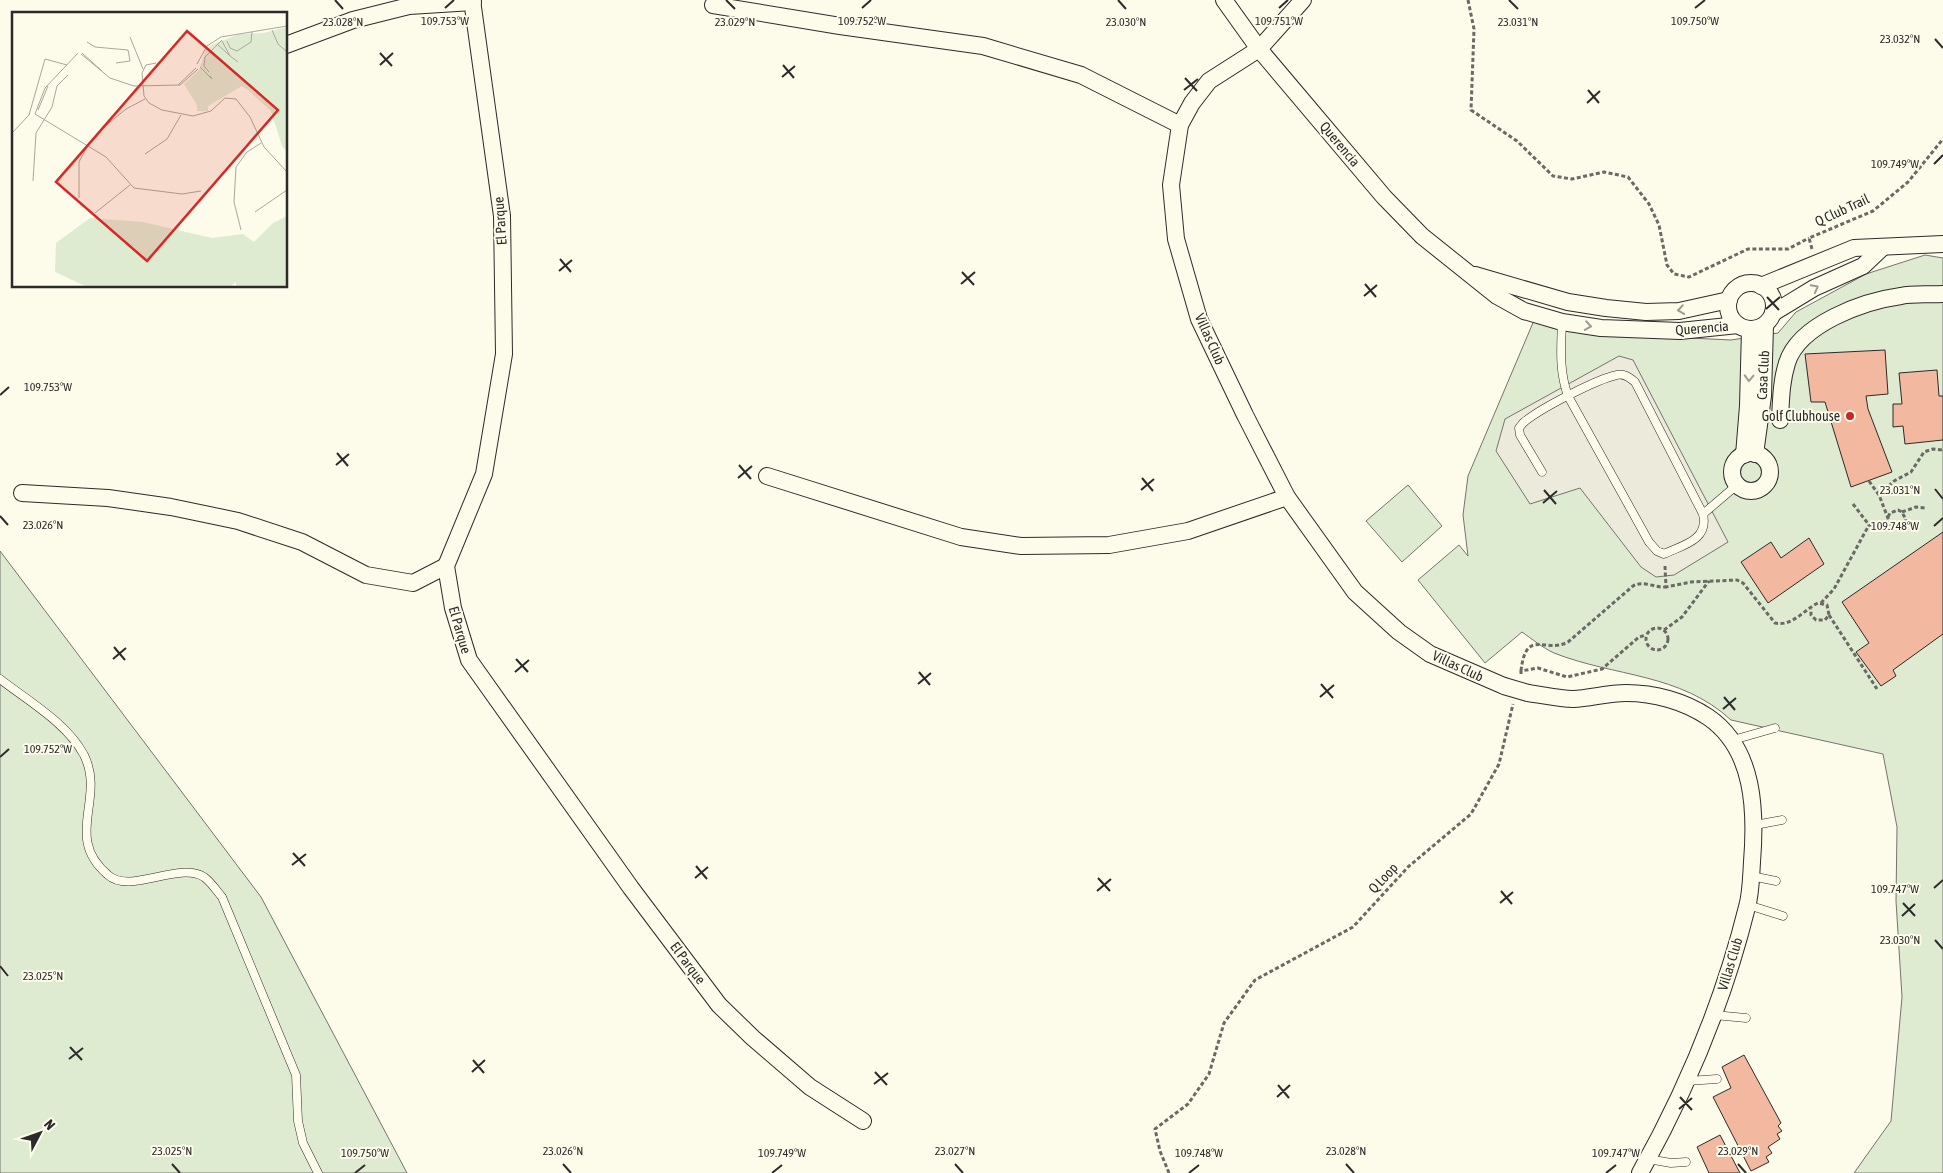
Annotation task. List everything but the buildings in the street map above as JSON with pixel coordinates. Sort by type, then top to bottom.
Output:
[{"type":"street","name":"Querencia","points":[[1224,0],[1258,49],[1384,197],[1422,236],[1497,296],[1524,310],[1562,322],[1601,328],[1645,331],[1680,331],[1756,323],[1814,288],[1863,266],[1883,247]]},
{"type":"street","name":"Villas Club","points":[[1303,0],[1258,49],[1209,81],[1180,126],[1171,185],[1176,239],[1200,319],[1244,415],[1287,497],[1355,592],[1399,632],[1430,654],[1516,690],[1572,699],[1626,693],[1659,696],[1688,706],[1708,717],[1733,740],[1744,764],[1749,783],[1755,825],[1748,906],[1714,1015],[1687,1081],[1644,1166]]},
{"type":"street","points":[[288,44],[353,20],[409,6],[472,1]]},
{"type":"street","name":"El Parque","points":[[472,1],[502,216],[504,354],[484,474],[446,566],[453,608],[469,660],[654,919],[719,1004],[753,1038],[810,1087],[863,1121]]},
{"type":"street","points":[[713,5],[840,26],[983,46],[1081,75],[1180,126]]},
{"type":"street","points":[[1762,286],[1772,297],[1756,323],[1728,311],[1732,292],[1745,284],[1762,286],[1854,248],[1943,244]]},
{"type":"street","name":"Querencia","points":[[1471,274],[1568,302],[1606,308],[1646,312],[1679,311],[1729,300]]},
{"type":"street","points":[[1780,420],[1782,385],[1787,362],[1794,350],[1814,331],[1838,316],[1864,304],[1903,295],[1943,294]]},
{"type":"street","name":"Casa Club","points":[[1750,455],[1748,406],[1756,323]]},
{"type":"street","points":[[1750,455],[1761,456],[1770,471],[1767,482],[1758,490],[1753,491],[1742,489],[1737,485],[1734,480],[1733,468],[1735,463],[1750,455]]},
{"type":"street","points":[[767,476],[961,537],[1021,546],[1109,545],[1188,531],[1287,497]]},
{"type":"street","points":[[22,493],[108,498],[171,507],[238,521],[302,542],[366,575],[413,583],[446,566]]},
{"type":"lane","points":[[1542,472],[1520,435],[1519,428],[1529,418],[1568,396],[1617,375],[1628,377],[1635,382],[1702,514],[1705,524],[1702,533],[1695,540],[1664,554],[1657,551],[1649,542],[1568,396],[1561,378],[1562,322]]},
{"type":"lane","points":[[1702,514],[1737,485]]},
{"type":"lane","points":[[0,679],[64,728],[84,755],[92,778],[86,827],[87,849],[93,861],[110,877],[125,881],[190,872],[203,877],[222,897],[296,1075],[298,1121],[301,1135],[318,1173]]},
{"type":"lane","points":[[1733,740],[1775,728]]},
{"type":"lane","points":[[1755,825],[1782,820]]},
{"type":"lane","points":[[1751,876],[1776,881]]},
{"type":"lane","points":[[1748,906],[1783,916]]},
{"type":"lane","points":[[1714,1015],[1746,1018]]},
{"type":"lane","points":[[1687,1081],[1717,1079]]},
{"type":"lane","points":[[1644,1166],[1686,1162]]},
{"type":"path","points":[[1468,0],[1474,29],[1471,110],[1517,141],[1553,176],[1572,179],[1604,172],[1628,177],[1649,204],[1658,225],[1666,264],[1674,274],[1690,276],[1748,249],[1788,249],[1809,238]]},
{"type":"path","name":"Q Club Trail","points":[[1816,264],[1809,238],[1873,211],[1908,182],[1943,139]]},
{"type":"path","points":[[1879,495],[1894,481],[1912,472],[1924,452],[1933,449],[1943,450]]},
{"type":"path","points":[[1869,481],[1879,495],[1889,523]]},
{"type":"path","points":[[1853,504],[1869,525]]},
{"type":"path","points":[[1888,517],[1894,510],[1902,512],[1916,507],[1925,508]]},
{"type":"path","points":[[1869,525],[1889,523],[1897,528],[1904,524],[1906,520],[1902,512]]},
{"type":"path","points":[[1664,554],[1666,587],[1691,582],[1737,580],[1743,583],[1775,623],[1782,625],[1811,609],[1834,590],[1869,525]]},
{"type":"path","points":[[1664,630],[1682,617],[1709,581]]},
{"type":"path","name":"Q Loop","points":[[1169,1173],[1160,1151],[1155,1129],[1188,1104],[1209,1074],[1224,1023],[1255,980],[1352,927],[1408,867],[1471,814],[1499,764],[1522,672],[1523,655],[1527,649],[1535,644],[1557,646],[1568,642],[1633,586],[1642,583],[1658,588],[1666,587]]},
{"type":"path","points":[[1821,602],[1827,605],[1830,615],[1877,689]]},
{"type":"path","points":[[1811,609],[1811,615],[1816,620],[1822,621],[1830,615]]},
{"type":"path","points":[[1522,672],[1538,668],[1567,676],[1602,669],[1638,637],[1646,635],[1652,628],[1660,627],[1668,638],[1663,649],[1654,650],[1650,647],[1646,635]]},
{"type":"green space","points":[[1925,255],[1943,258],[1943,1173],[1854,1173],[1891,1121],[1902,997],[1896,901],[1897,827],[1883,754],[1731,720],[1711,705],[1669,684],[1577,661],[1554,653],[1522,632],[1485,663],[1418,580],[1459,545],[1468,556],[1463,515],[1468,476],[1535,318],[1587,333],[1731,340],[1778,333],[1796,312],[1866,274]]},
{"type":"green space","points":[[1408,485],[1442,526],[1402,562],[1366,521]]},
{"type":"green space","points":[[0,551],[261,897],[407,1173],[0,1173]]},
{"type":"shaded area","points":[[1619,356],[1633,360],[1728,542],[1674,575],[1656,577],[1641,567],[1580,488],[1530,504],[1496,451],[1505,419]]},
{"type":"place","name":"Golf Clubhouse","points":[[1850,416]]}]
